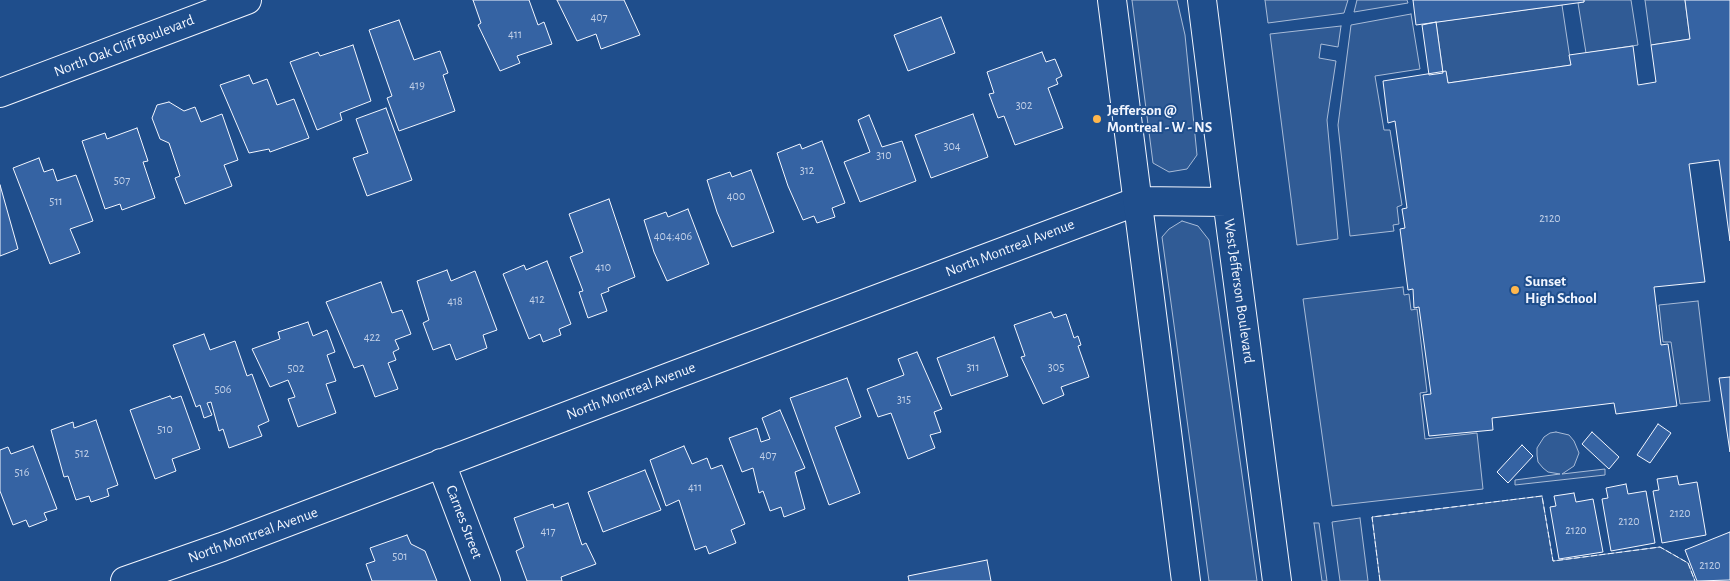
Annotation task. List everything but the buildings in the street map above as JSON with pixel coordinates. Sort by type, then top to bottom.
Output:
[{"type":"street","name":"North Oak Cliff Boulevard","points":[[0,93],[247,0]]},
{"type":"street","points":[[1112,0],[1186,581]]},
{"type":"street","name":"West Jefferson Boulevard","points":[[1202,0],[1277,581]]},
{"type":"street","points":[[1138,201],[1227,202]]},
{"type":"street","name":"North Montreal Avenue","points":[[125,581],[222,547],[1138,201]]},
{"type":"street","name":"Carnes Street","points":[[441,464],[486,581]]},
{"type":"shaded area","points":[[1132,0],[1177,0],[1185,35],[1197,155],[1187,169],[1169,172],[1153,163]]},
{"type":"shaded area","points":[[1265,0],[1348,0],[1344,13],[1268,23]]},
{"type":"shaded area","points":[[1357,0],[1407,0],[1408,3],[1354,12]]},
{"type":"shaded area","points":[[1584,0],[1631,0],[1638,45],[1586,53],[1578,3],[1584,2]]},
{"type":"shaded area","points":[[1645,0],[1685,0],[1690,39],[1651,45]]},
{"type":"shaded area","points":[[1562,5],[1571,65],[1448,83],[1446,72],[1443,73],[1436,22]]},
{"type":"shaded area","points":[[1411,14],[1420,69],[1375,76],[1384,130],[1390,130],[1402,205],[1397,207],[1399,224],[1393,225],[1394,231],[1350,236],[1338,125],[1351,25]]},
{"type":"shaded area","points":[[1341,26],[1338,47],[1321,44],[1319,58],[1336,61],[1327,120],[1338,239],[1297,245],[1270,34]]},
{"type":"shaded area","points":[[1182,221],[1198,226],[1209,240],[1257,581],[1209,581],[1162,237],[1169,229]]},
{"type":"shaded area","points":[[1403,287],[1404,295],[1409,294],[1411,310],[1417,309],[1427,392],[1420,393],[1425,439],[1477,433],[1483,489],[1332,506],[1303,299]]},
{"type":"shaded area","points":[[1698,301],[1710,401],[1680,404],[1671,342],[1663,342],[1659,305]]},
{"type":"shaded area","points":[[1556,432],[1569,435],[1579,453],[1574,466],[1562,474],[1605,469],[1605,475],[1515,485],[1515,480],[1560,474],[1548,472],[1543,468],[1538,462],[1537,455],[1537,448],[1544,437]]},
{"type":"shaded area","points":[[1542,496],[1553,561],[1660,547],[1688,563],[1695,581],[1380,581],[1372,517]]},
{"type":"shaded area","points":[[1360,518],[1368,581],[1340,581],[1332,522]]},
{"type":"shaded area","points":[[1314,523],[1319,523],[1327,581],[1322,581]]},
{"type":"fence","points":[[1380,581],[1372,517],[1542,496],[1553,561],[1660,547],[1688,563],[1695,581]]},
{"type":"place","name":"Jefferson @ Montreal - W - NS","points":[[1097,119]]},
{"type":"place","name":"Sunset High School","points":[[1515,290]]}]
